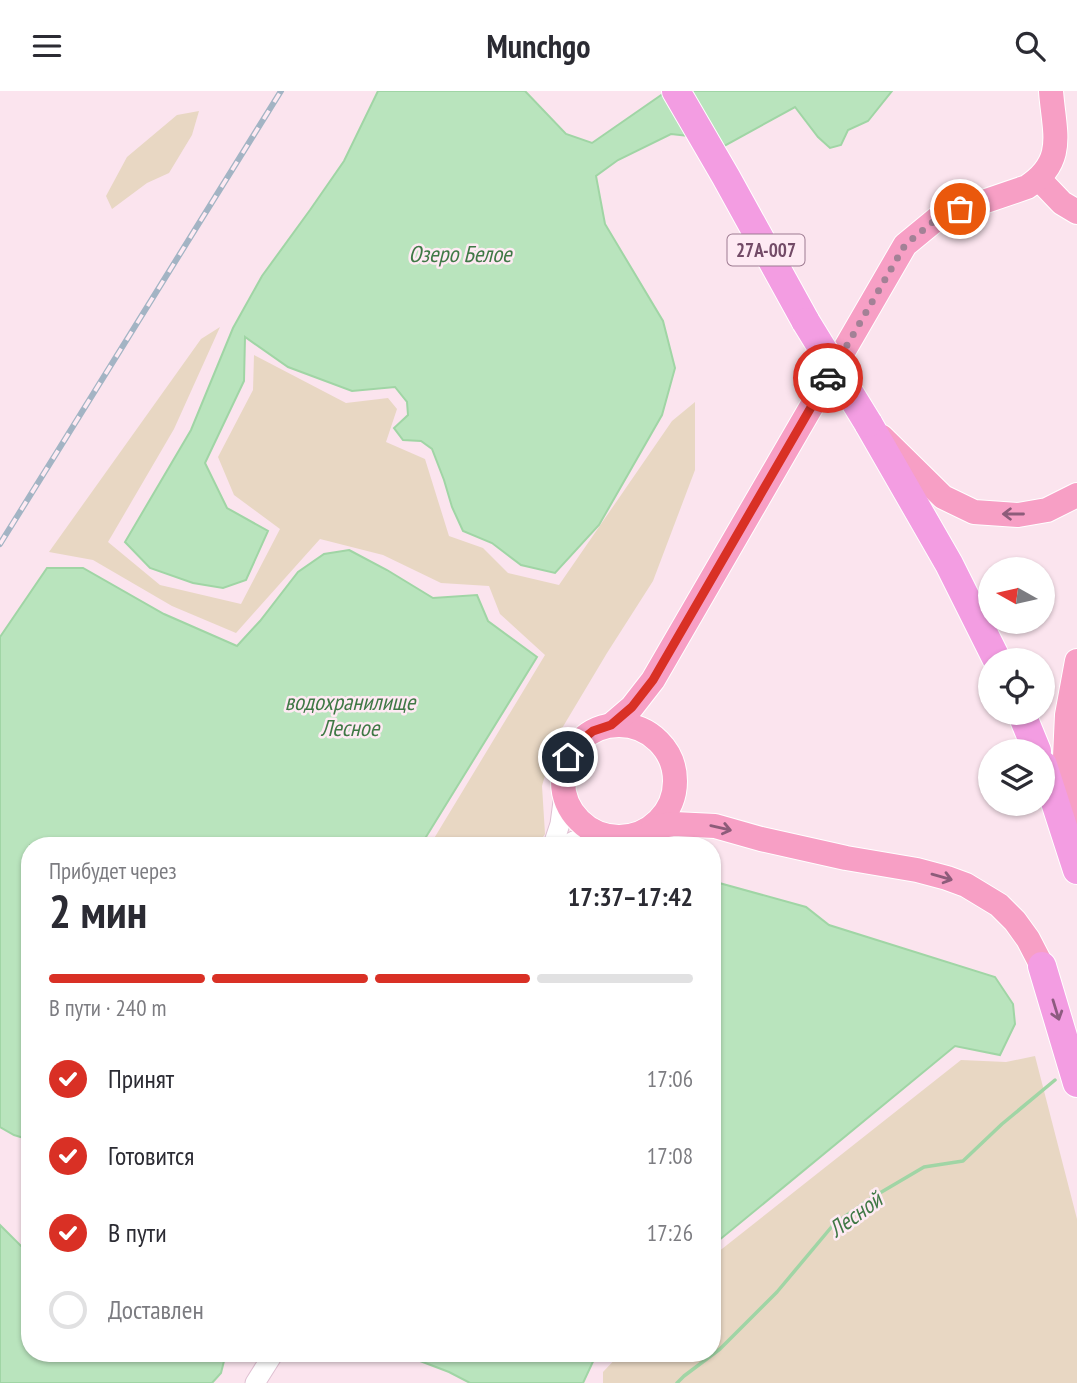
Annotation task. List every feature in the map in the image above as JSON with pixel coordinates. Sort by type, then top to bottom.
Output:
[{"type":"highway","name":"27А-007","points":[[676,91],[806,322],[915,502],[950,564],[991,648]]},
{"type":"highway","points":[[1055,802],[1077,870]]},
{"type":"highway","points":[[1042,966],[1077,1083]]},
{"type":"main road","points":[[611,725],[632,707],[653,680],[905,245],[939,217],[1027,187],[1048,169],[1055,155],[1056,141],[1051,91]]},
{"type":"main road","points":[[1039,179],[1062,204],[1077,212]]},
{"type":"main road","points":[[868,423],[943,497],[974,512],[1018,515],[1047,510],[1077,495]]},
{"type":"main road","points":[[1077,661],[1067,715],[1065,757],[1077,857]]},
{"type":"main road","points":[[614,837],[600,834],[583,825],[571,811],[564,794],[563,775],[568,757],[579,742],[593,731],[611,725],[629,725],[647,732],[662,743],[671,759],[676,778],[674,796],[666,813],[653,827]]},
{"type":"main road","points":[[624,837],[653,827],[674,824],[715,826],[761,839],[947,878],[966,885],[999,905],[1028,939],[1042,966]]},
{"type":"street","points":[[556,837],[564,794]]},
{"type":"street","points":[[589,837],[600,834]]},
{"type":"street","points":[[255,1383],[268,1362]]},
{"type":"shaded area","points":[[199,111],[192,135],[169,173],[147,183],[112,209],[106,196],[127,157],[177,115]]},
{"type":"shaded area","points":[[220,327],[174,429],[108,542],[160,585],[241,604],[280,529],[234,495],[218,457],[253,390],[254,355],[346,403],[388,398],[397,409],[386,442],[425,459],[449,536],[483,548],[508,573],[559,585],[672,421],[695,402],[695,470],[653,581],[555,740],[542,786],[543,837],[435,837],[545,655],[500,614],[489,586],[441,583],[383,555],[320,539],[236,633],[172,606],[93,560],[49,552],[201,339]]},
{"type":"shaded area","points":[[1035,1056],[1077,1219],[1077,1383],[603,1383],[603,1372],[612,1362],[721,1362],[721,1250],[961,1060],[1006,1062]]},
{"type":"water","name":"Озеро Белое","points":[[378,91],[525,91],[566,134],[592,143],[667,91],[892,91],[868,121],[848,130],[841,145],[830,148],[795,107],[717,150],[707,138],[671,134],[618,160],[596,176],[605,224],[663,321],[675,368],[662,415],[599,525],[555,573],[521,565],[492,543],[463,531],[432,449],[421,441],[403,440],[394,428],[408,415],[407,402],[395,387],[352,391],[288,367],[245,337],[244,381],[205,463],[227,508],[268,531],[246,580],[223,588],[193,583],[150,568],[125,542],[191,430],[233,328],[262,276],[344,161]]},
{"type":"water","name":"водохранилище Лесное","points":[[349,550],[433,598],[477,595],[488,621],[537,657],[426,837],[21,837],[21,1137],[14,1135],[0,1127],[0,637],[47,568],[83,568],[164,614],[237,646],[298,572],[324,554]]},
{"type":"water","points":[[721,883],[806,907],[829,925],[995,977],[1013,1004],[1015,1024],[1000,1055],[955,1046],[721,1239]]},
{"type":"water","points":[[0,1225],[21,1246],[21,1362],[224,1362],[221,1373],[212,1383],[0,1383]]},
{"type":"water","points":[[423,1362],[593,1362],[583,1383],[470,1383]]},
{"type":"waterway","name":"Лесной","points":[[721,1348],[777,1292],[834,1224],[924,1167],[963,1161],[1055,1080]]},
{"type":"waterway","name":"Лесной","points":[[677,1383],[703,1362]]},
{"type":"railway","points":[[0,544],[281,91]]},
{"type":"way so far","points":[[828,378],[905,245],[939,217],[960,209]]},
{"type":"route","points":[[568,757],[579,742],[593,731],[611,725],[632,707],[653,680],[828,378]]}]
